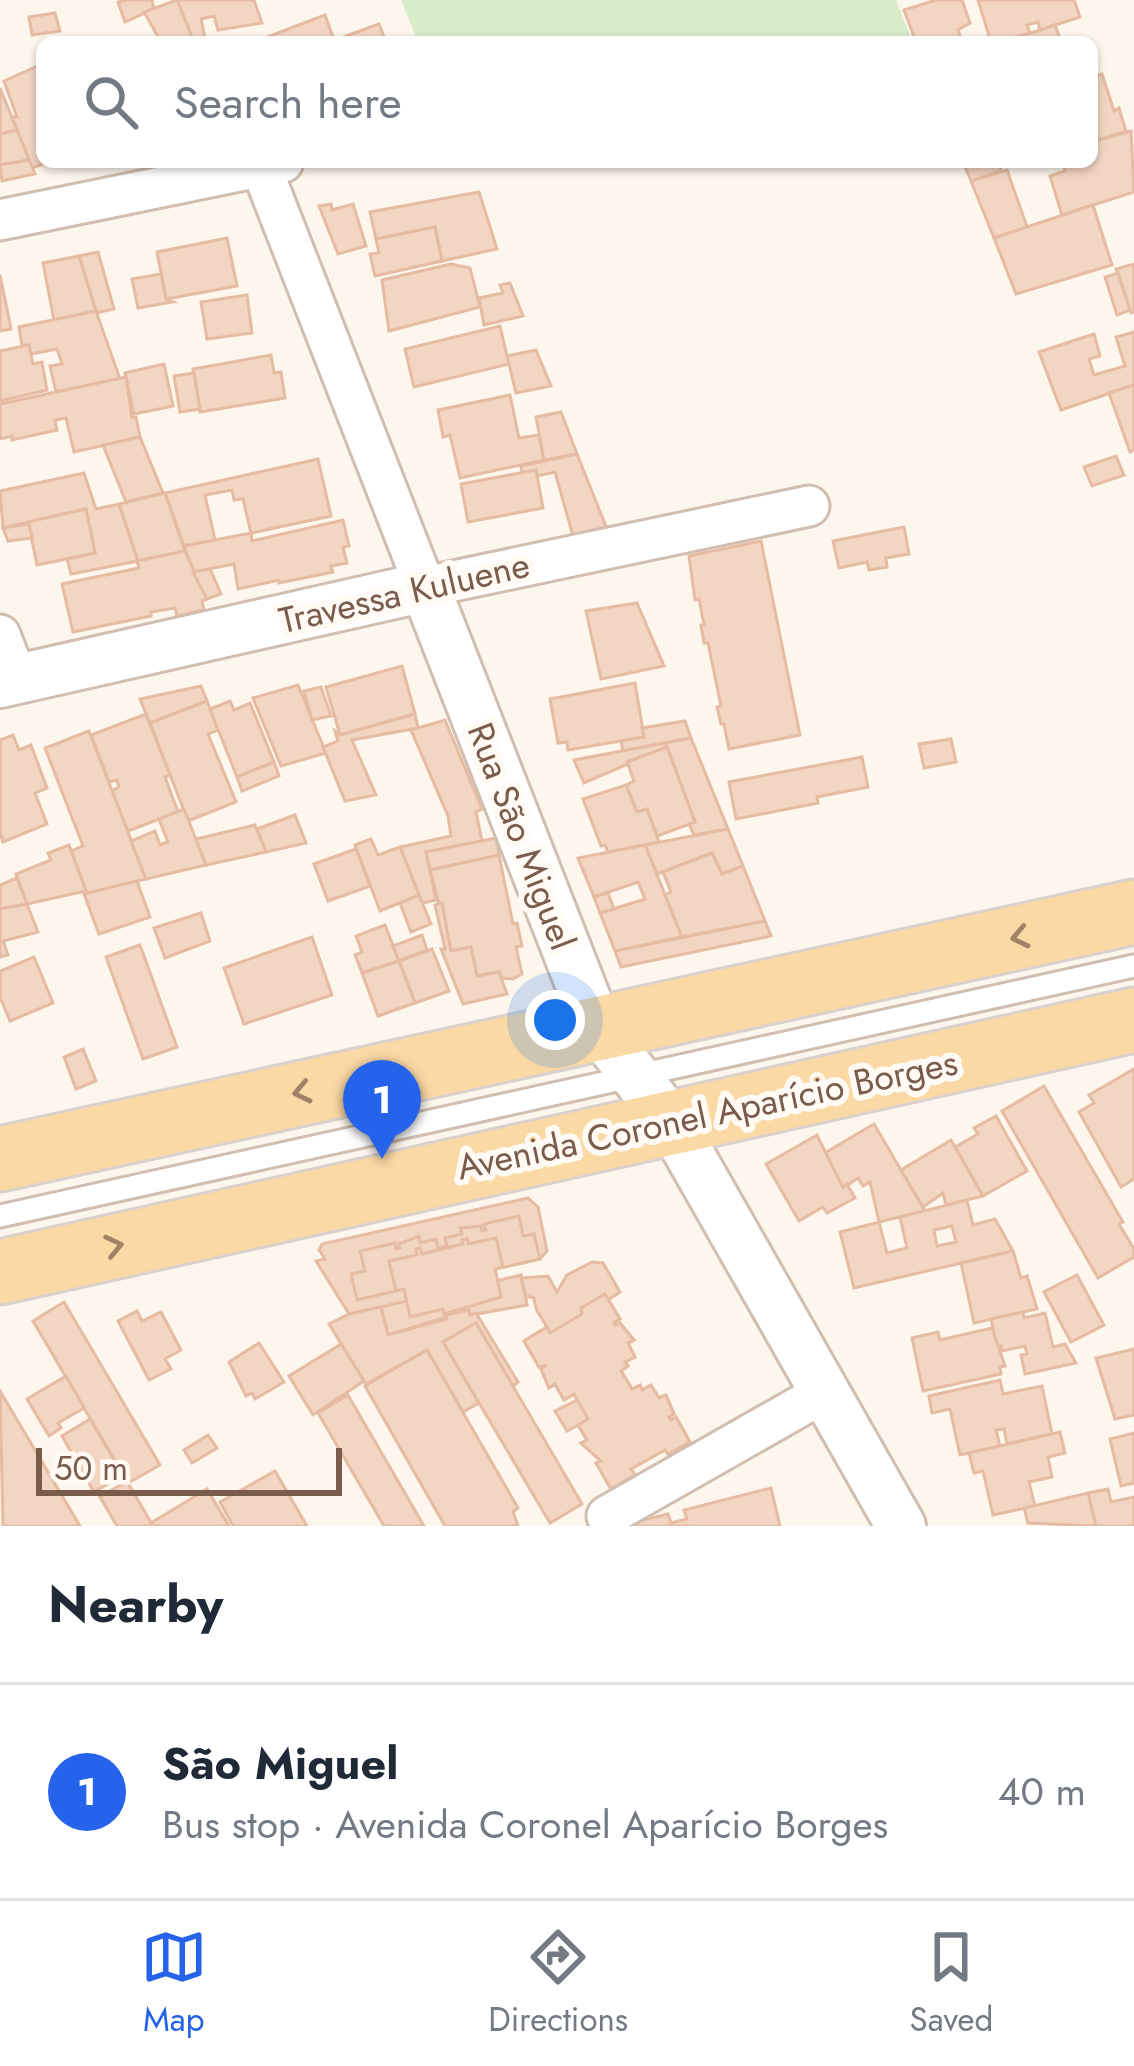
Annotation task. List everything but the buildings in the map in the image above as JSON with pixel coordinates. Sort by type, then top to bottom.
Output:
[{"type":"main road","name":"Avenida Coronel Aparício Borges","points":[[0,1272],[1134,912]]},
{"type":"main road","name":"Avenida Coronel Aparício Borges","points":[[0,1159],[634,1074],[1134,1020]]},
{"type":"street","points":[[0,220],[253,168]]},
{"type":"street","name":"Rua São Miguel","points":[[273,168],[424,586],[634,1074],[901,1526]]},
{"type":"street","name":"Travessa Kuluene","points":[[6,666],[809,506]]},
{"type":"street","points":[[607,1516],[825,1392]]},
{"type":"lane","points":[[0,1216],[1134,966]]},
{"type":"green space","points":[[401,0],[896,0],[911,36],[416,36]]},
{"type":"place","name":"São Miguel","points":[[382,1159]]}]
